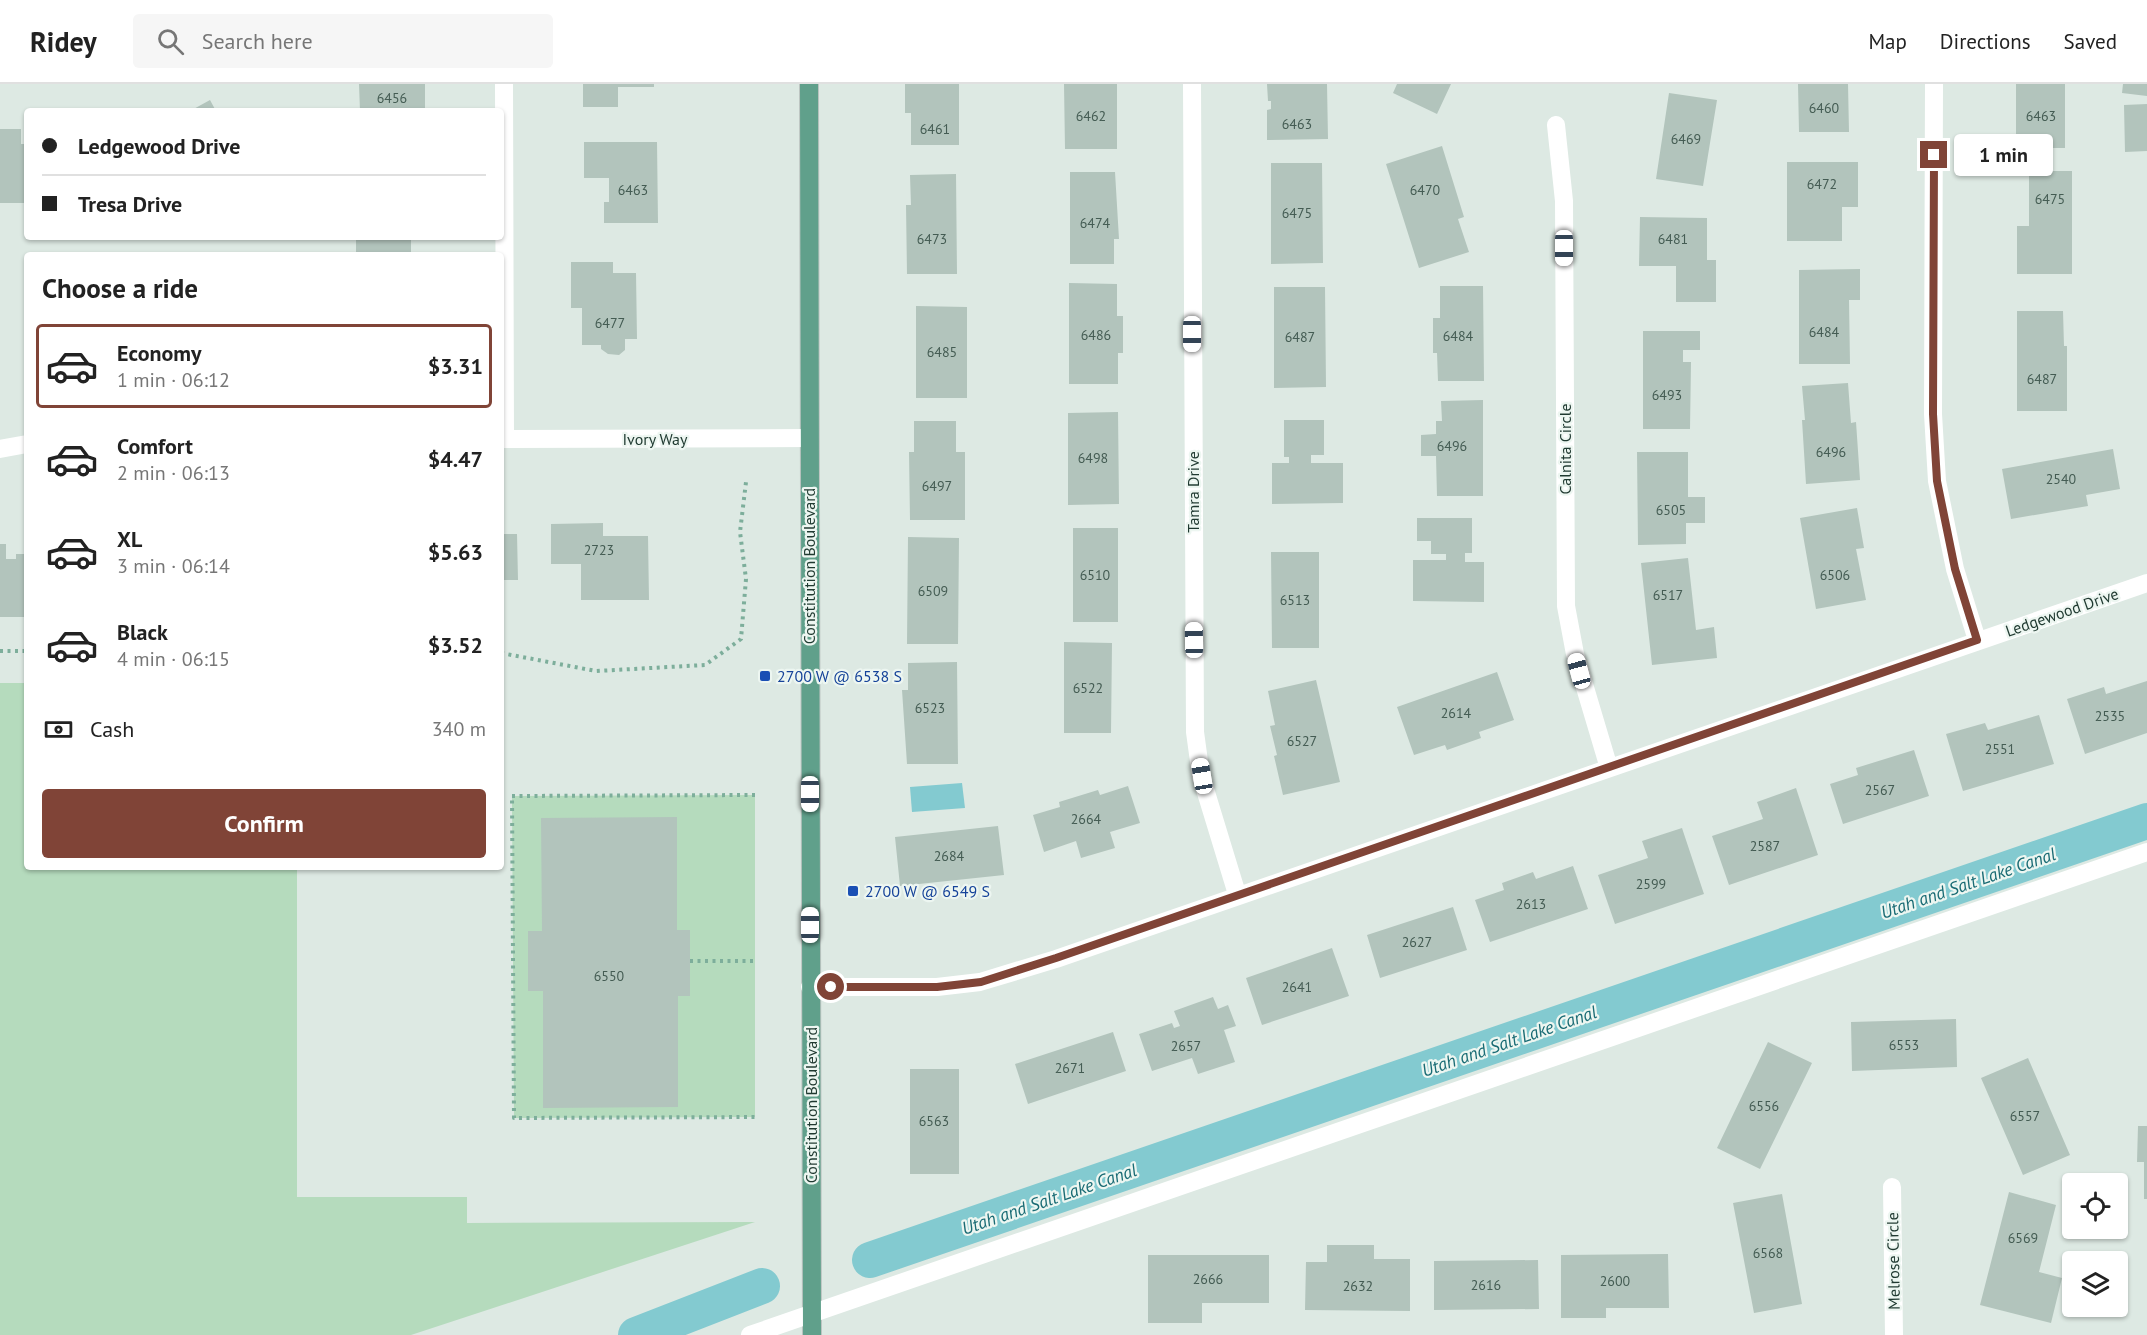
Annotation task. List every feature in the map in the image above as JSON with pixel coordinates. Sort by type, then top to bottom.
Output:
[{"type":"main road","name":"Constitution Boulevard","points":[[809,84],[812,1335]]},
{"type":"street","points":[[504,84],[504,108]]},
{"type":"street","name":"Tamra Drive","points":[[1192,84],[1195,732],[1202,776],[1238,894]]},
{"type":"street","points":[[1934,84],[1933,414],[1937,481],[1955,569],[1977,640]]},
{"type":"street","name":"Calnita Circle","points":[[1556,125],[1564,201],[1566,606],[1580,674],[1609,768]]},
{"type":"street","name":"Ivory Way","points":[[504,439],[809,438]]},
{"type":"street","points":[[0,449],[24,445]]},
{"type":"street","name":"Ledgewood Drive","points":[[810,987],[937,987],[981,982],[2147,583]]},
{"type":"street","points":[[750,1335],[2147,852]]},
{"type":"street","name":"Melrose Circle","points":[[1892,1187],[1894,1335]]},
{"type":"path","points":[[504,654],[596,671],[705,664],[741,639],[746,579],[740,532],[746,482]]},
{"type":"path","points":[[0,651],[24,651]]},
{"type":"path","points":[[755,795],[512,796],[514,1118],[755,1117]]},
{"type":"path","points":[[690,961],[755,961]]},
{"type":"green space","points":[[0,683],[24,683],[24,870],[297,870],[297,1197],[467,1197],[467,1223],[755,1222],[411,1335],[0,1335]]},
{"type":"green space","points":[[755,795],[755,1117],[514,1118],[512,796]]},
{"type":"water","points":[[962,783],[965,808],[912,812],[910,787]]},
{"type":"building","points":[[359,84],[425,84],[425,108],[360,108]]},
{"type":"building","points":[[583,84],[654,84],[654,87],[618,87],[618,107],[583,107]]},
{"type":"building","points":[[905,84],[959,84],[959,145],[911,145],[911,113],[905,113]]},
{"type":"building","points":[[1064,84],[1117,84],[1117,149],[1065,149]]},
{"type":"building","points":[[1267,84],[1327,84],[1328,139],[1267,140],[1267,110],[1271,109],[1271,101],[1268,101]]},
{"type":"building","points":[[1397,84],[1451,84],[1437,114],[1393,93]]},
{"type":"building","points":[[1798,84],[1848,84],[1849,132],[1799,132]]},
{"type":"building","points":[[2016,84],[2065,84],[2065,148],[2016,148]]},
{"type":"building","points":[[2123,84],[2147,84],[2147,96],[2122,93]]},
{"type":"building","points":[[1669,93],[1717,100],[1703,186],[1656,179]]},
{"type":"building","points":[[210,100],[214,108],[195,108]]},
{"type":"building","points":[[2147,104],[2147,151],[2125,152],[2124,105]]},
{"type":"building","points":[[0,129],[21,129],[21,144],[24,144],[24,203],[0,203]]},
{"type":"building","points":[[584,142],[657,142],[658,223],[604,223],[604,202],[609,202],[609,178],[584,178]]},
{"type":"building","points":[[1442,146],[1464,217],[1458,219],[1469,252],[1419,268],[1386,164]]},
{"type":"building","points":[[1787,162],[1858,162],[1858,207],[1842,207],[1842,241],[1787,241]]},
{"type":"building","points":[[1271,163],[1322,163],[1323,263],[1271,264]]},
{"type":"building","points":[[2029,171],[2072,171],[2072,274],[2017,274],[2017,226],[2029,226]]},
{"type":"building","points":[[1070,172],[1115,172],[1119,239],[1114,239],[1114,264],[1070,264]]},
{"type":"building","points":[[956,174],[957,274],[907,274],[906,205],[911,205],[910,175]]},
{"type":"building","points":[[1640,217],[1707,218],[1707,260],[1716,260],[1716,302],[1676,302],[1676,266],[1639,266]]},
{"type":"building","points":[[356,240],[411,240],[411,252],[356,252]]},
{"type":"building","points":[[571,262],[613,262],[613,273],[636,273],[637,339],[625,339],[625,350],[619,355],[608,354],[601,349],[601,345],[582,345],[582,308],[571,308]]},
{"type":"building","points":[[1860,269],[1860,300],[1849,300],[1850,364],[1799,364],[1799,270]]},
{"type":"building","points":[[1069,283],[1117,284],[1117,316],[1123,316],[1123,353],[1118,353],[1118,384],[1069,384]]},
{"type":"building","points":[[1440,286],[1483,286],[1484,381],[1438,381],[1437,353],[1433,353],[1433,318],[1440,318]]},
{"type":"building","points":[[1274,287],[1325,287],[1326,387],[1274,388]]},
{"type":"building","points":[[916,306],[967,307],[967,398],[916,398]]},
{"type":"building","points":[[2017,311],[2063,311],[2064,346],[2067,346],[2067,411],[2017,411]]},
{"type":"building","points":[[1643,331],[1700,331],[1700,350],[1683,350],[1683,362],[1691,362],[1690,429],[1643,429]]},
{"type":"building","points":[[1848,383],[1851,423],[1856,422],[1860,480],[1806,484],[1802,386]]},
{"type":"building","points":[[1483,400],[1483,496],[1437,496],[1436,456],[1421,456],[1421,435],[1436,434],[1436,421],[1442,421],[1441,401]]},
{"type":"building","points":[[1118,412],[1119,504],[1068,505],[1068,413]]},
{"type":"building","points":[[1284,420],[1324,420],[1324,455],[1311,455],[1311,463],[1343,463],[1343,503],[1272,504],[1272,463],[1289,463],[1289,457],[1284,457]]},
{"type":"building","points":[[914,421],[956,421],[956,452],[965,452],[965,520],[910,520],[909,452],[914,452]]},
{"type":"building","points":[[2113,449],[2120,489],[2086,495],[2088,506],[2011,519],[2002,469]]},
{"type":"building","points":[[1637,452],[1688,452],[1688,497],[1705,497],[1705,523],[1686,523],[1686,544],[1638,545]]},
{"type":"building","points":[[1857,508],[1864,548],[1856,549],[1866,600],[1816,609],[1800,518]]},
{"type":"building","points":[[1417,518],[1472,518],[1472,553],[1465,553],[1465,562],[1484,562],[1484,602],[1413,601],[1413,560],[1446,560],[1446,554],[1431,554],[1431,541],[1417,541]]},
{"type":"building","points":[[603,523],[603,536],[648,536],[649,600],[581,600],[581,564],[551,564],[551,524]]},
{"type":"building","points":[[1073,528],[1118,528],[1118,622],[1073,622]]},
{"type":"building","points":[[504,534],[517,534],[518,580],[504,580]]},
{"type":"building","points":[[908,537],[959,538],[958,644],[907,644]]},
{"type":"building","points":[[0,544],[6,544],[6,559],[16,559],[16,554],[24,554],[24,617],[0,617]]},
{"type":"building","points":[[1271,552],[1319,552],[1319,648],[1272,648]]},
{"type":"building","points":[[1688,558],[1696,630],[1714,627],[1717,658],[1652,665],[1641,563]]},
{"type":"building","points":[[1064,642],[1112,643],[1111,733],[1064,733]]},
{"type":"building","points":[[957,662],[958,764],[907,764],[902,690],[908,690],[908,663]]},
{"type":"building","points":[[1497,672],[1514,720],[1479,732],[1481,738],[1447,750],[1445,745],[1414,755],[1397,707]]},
{"type":"building","points":[[1316,680],[1340,782],[1283,795],[1274,756],[1277,755],[1270,726],[1275,725],[1268,691]]},
{"type":"building","points":[[2147,681],[2147,733],[2085,754],[2067,699],[2104,687],[2106,694]]},
{"type":"building","points":[[2039,715],[2054,764],[1963,791],[1946,734],[1985,723],[1988,730]]},
{"type":"building","points":[[1914,750],[1929,796],[1843,824],[1830,784],[1858,775],[1856,768]]},
{"type":"building","points":[[1128,786],[1140,823],[1110,832],[1115,848],[1081,858],[1076,841],[1044,852],[1033,815],[1060,807],[1059,802],[1098,790],[1100,795]]},
{"type":"building","points":[[1796,788],[1818,855],[1729,885],[1712,836],[1763,819],[1757,802]]},
{"type":"building","points":[[677,817],[677,930],[690,930],[690,996],[678,996],[678,1107],[543,1108],[543,991],[528,991],[528,931],[542,931],[541,818]]},
{"type":"building","points":[[998,826],[1004,875],[900,886],[895,837]]},
{"type":"building","points":[[1682,828],[1704,894],[1615,924],[1598,875],[1648,858],[1642,841]]},
{"type":"building","points":[[1573,866],[1588,909],[1490,942],[1475,900],[1504,890],[1502,883],[1533,872],[1536,879]]},
{"type":"building","points":[[1453,907],[1467,950],[1380,978],[1367,935]]},
{"type":"building","points":[[1332,948],[1349,996],[1262,1025],[1246,978]]},
{"type":"building","points":[[1213,997],[1218,1009],[1228,1005],[1236,1026],[1224,1030],[1235,1062],[1198,1074],[1192,1058],[1152,1071],[1139,1034],[1172,1023],[1174,1028],[1180,1026],[1174,1011]]},
{"type":"building","points":[[1956,1019],[1957,1067],[1852,1071],[1851,1022]]},
{"type":"building","points":[[1113,1032],[1126,1071],[1028,1104],[1015,1064]]},
{"type":"building","points":[[1768,1042],[1812,1063],[1760,1169],[1717,1148]]},
{"type":"building","points":[[2028,1058],[2070,1155],[2023,1175],[1981,1078]]},
{"type":"building","points":[[910,1069],[959,1069],[959,1174],[910,1174]]},
{"type":"building","points":[[2138,1126],[2147,1126],[2147,1199],[2144,1199],[2144,1162],[2137,1162]]},
{"type":"building","points":[[2009,1192],[2056,1205],[2039,1272],[2062,1278],[2051,1323],[1980,1305]]},
{"type":"building","points":[[1782,1194],[1802,1304],[1754,1313],[1733,1203]]},
{"type":"building","points":[[1327,1245],[1374,1245],[1374,1259],[1410,1259],[1410,1311],[1305,1310],[1306,1262],[1327,1262]]},
{"type":"building","points":[[1668,1254],[1669,1308],[1606,1308],[1606,1318],[1561,1318],[1561,1255]]},
{"type":"building","points":[[1148,1255],[1269,1255],[1269,1303],[1202,1303],[1202,1323],[1148,1323]]},
{"type":"building","points":[[1538,1260],[1539,1309],[1434,1310],[1434,1261]]},
{"type":"waterway","name":"Utah and Salt Lake Canal","points":[[870,1260],[2147,821]]},
{"type":"waterway","name":"Utah and Salt Lake Canal","points":[[636,1335],[762,1286]]},
{"type":"place","name":"2700 W @ 6538 S","points":[[765,676]]},
{"type":"place","name":"2700 W @ 6549 S","points":[[853,891]]},
{"type":"route","points":[[831,987],[937,987],[981,982],[1977,640],[1955,569],[1937,481],[1933,414],[1934,155]]}]
